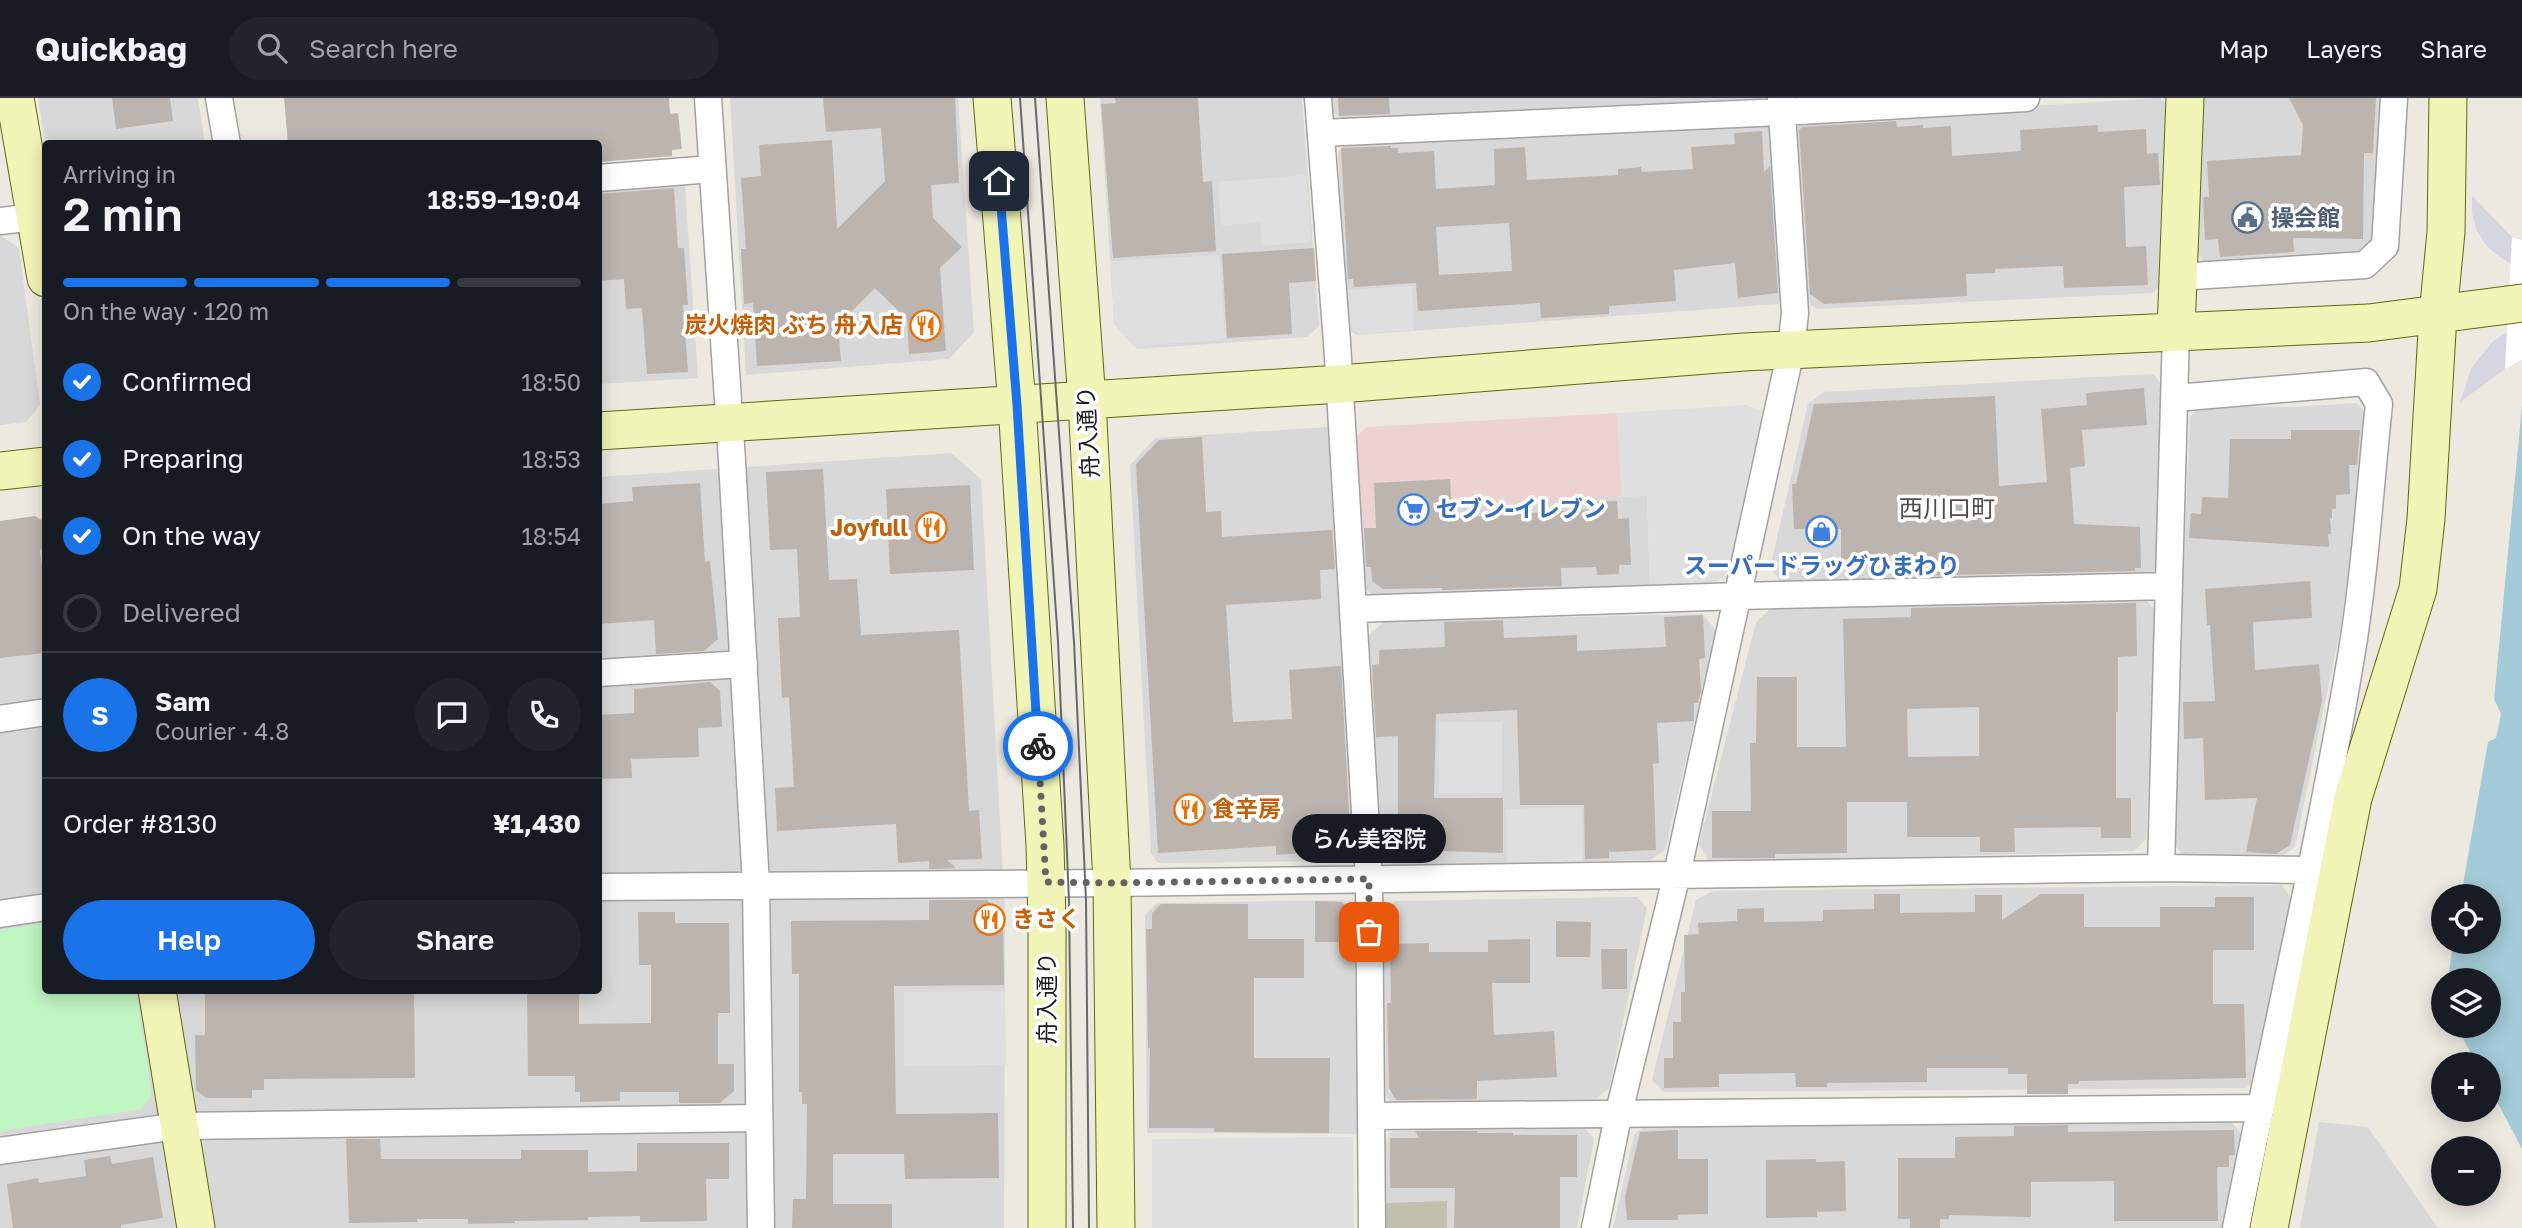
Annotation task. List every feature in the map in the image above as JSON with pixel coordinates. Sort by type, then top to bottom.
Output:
[{"type":"street","points":[[15,98],[17,219],[42,270]]},
{"type":"street","points":[[219,98],[226,140]]},
{"type":"street","points":[[708,98],[730,422],[756,885],[761,1228]]},
{"type":"street","name":"舟入通り","points":[[992,98],[1017,405],[1046,882],[1047,1228]]},
{"type":"street","name":"舟入通り","points":[[1065,98],[1087,401],[1112,883],[1116,1228]]},
{"type":"street","points":[[1318,98],[1340,384],[1369,879],[1372,1228]]},
{"type":"street","points":[[1321,133],[1781,105],[2026,98]]},
{"type":"street","points":[[2161,868],[2177,277],[2185,98]]},
{"type":"street","points":[[2177,277],[2365,265],[2385,246],[2394,98]]},
{"type":"street","points":[[2269,1228],[2353,798],[2418,589],[2426,519],[2438,315],[2446,232],[2448,98]]},
{"type":"street","points":[[1595,1228],[1619,1112],[1677,874],[1791,351],[1795,313],[1781,105]]},
{"type":"street","points":[[602,178],[712,169]]},
{"type":"street","points":[[602,431],[1340,384],[1744,352],[2369,323],[2516,304]]},
{"type":"street","points":[[2175,398],[2366,382],[2379,404],[2351,655],[2312,870],[2236,1228]]},
{"type":"street","points":[[0,471],[42,466]]},
{"type":"street","points":[[1354,609],[1738,596],[2168,586]]},
{"type":"street","points":[[602,673],[744,664]]},
{"type":"street","points":[[0,719],[42,713]]},
{"type":"street","points":[[602,887],[1112,883],[2161,868],[2312,870]]},
{"type":"street","points":[[0,914],[42,908]]},
{"type":"street","points":[[159,994],[195,1228]]},
{"type":"street","points":[[1372,1116],[2260,1108]]},
{"type":"street","points":[[0,1151],[178,1126],[759,1118]]},
{"type":"shaded area","points":[[38,98],[198,98],[205,140],[44,140]]},
{"type":"shaded area","points":[[730,98],[958,98],[974,332],[949,359],[746,375]]},
{"type":"shaded area","points":[[1100,98],[1302,98],[1319,326],[1307,337],[1137,349],[1114,323]]},
{"type":"shaded area","points":[[1332,98],[1759,98],[1347,123],[1333,112]]},
{"type":"shaded area","points":[[2160,98],[2171,107],[2161,286],[2153,293],[1817,309],[1805,300],[1793,133],[1803,120]]},
{"type":"shaded area","points":[[2201,98],[2382,98],[2378,236],[2363,254],[2207,265],[2194,250]]},
{"type":"shaded area","points":[[1763,121],[1774,132],[1785,297],[1778,304],[1357,335],[1345,327],[1338,152],[1347,143]]},
{"type":"shaded area","points":[[1306,175],[1311,242],[1262,246],[1260,223],[1221,225],[1218,182]]},
{"type":"shaded area","points":[[685,186],[698,378],[602,384],[602,192]]},
{"type":"shaded area","points":[[2472,196],[2512,237],[2522,240],[2511,264],[2485,244],[2476,229]]},
{"type":"shaded area","points":[[0,235],[19,248],[40,405],[26,422],[0,425]]},
{"type":"shaded area","points":[[1220,255],[1225,340],[1133,346],[1114,324],[1111,261]]},
{"type":"shaded area","points":[[1412,286],[1414,330],[1359,334],[1346,325],[1344,290]]},
{"type":"shaded area","points":[[2508,331],[2522,360],[2460,402],[2471,369],[2493,341]]},
{"type":"shaded area","points":[[2153,374],[2164,387],[2162,564],[2151,574],[1783,585],[1770,568],[1808,404],[1824,392]]},
{"type":"shaded area","points":[[2356,403],[2363,409],[2367,424],[2341,626],[2295,847],[2278,859],[2186,860],[2172,841],[2190,417],[2200,406],[2291,407]]},
{"type":"shaded area","points":[[1746,405],[1762,412],[1729,571],[1710,589],[1650,590],[1647,496],[1622,497],[1617,413]]},
{"type":"shaded area","points":[[1617,413],[1622,497],[1454,507],[1456,537],[1360,541],[1353,441],[1366,427]]},
{"type":"shaded area","points":[[1327,427],[1334,434],[1355,853],[1347,861],[1158,863],[1151,853],[1130,465],[1155,438]]},
{"type":"shaded area","points":[[951,453],[981,479],[1005,912],[1004,1228],[0,1228],[0,525],[42,519],[42,994],[602,994],[602,477]]},
{"type":"shaded area","points":[[1647,495],[1650,590],[1377,598],[1362,586],[1360,541],[1456,537],[1454,507]]},
{"type":"shaded area","points":[[2143,597],[2156,611],[2146,839],[2134,851],[1709,863],[1699,844],[1756,622],[1771,608]]},
{"type":"shaded area","points":[[1703,614],[1716,631],[1665,850],[1650,860],[1393,865],[1381,851],[1369,635],[1385,621]]},
{"type":"shaded area","points":[[1439,722],[1502,722],[1502,793],[1439,794]]},
{"type":"shaded area","points":[[1582,807],[1583,861],[1507,863],[1506,809]]},
{"type":"shaded area","points":[[2282,885],[2293,902],[2259,1078],[2246,1088],[1664,1092],[1652,1080],[1696,900],[1713,891]]},
{"type":"shaded area","points":[[1637,897],[1647,908],[1609,1088],[1596,1099],[1393,1104],[1383,1094],[1379,914],[1395,901]]},
{"type":"shaded area","points":[[1343,900],[1353,909],[1359,1134],[1147,1133],[1145,915],[1157,903]]},
{"type":"shaded area","points":[[1005,991],[1006,1065],[904,1066],[904,992]]},
{"type":"shaded area","points":[[2319,1122],[2368,1127],[2438,1228],[2300,1228]]},
{"type":"shaded area","points":[[2232,1123],[2242,1134],[2223,1228],[1613,1228],[1634,1135],[1646,1125]]},
{"type":"shaded area","points":[[1583,1126],[1594,1139],[1577,1228],[1447,1228],[1447,1201],[1381,1203],[1383,1146],[1392,1131]]},
{"type":"shaded area","points":[[1353,1137],[1354,1228],[1152,1228],[1152,1139]]},
{"type":"shaded area","points":[[1447,1201],[1447,1228],[1381,1228],[1381,1203]]},
{"type":"green space","points":[[42,923],[42,994],[136,994],[152,1095],[142,1109],[0,1131],[0,930]]},
{"type":"water","points":[[2522,406],[2522,1149],[2501,1109],[2501,1052],[2470,1052],[2463,1038],[2501,1038],[2501,968],[2450,968],[2451,954],[2501,954],[2501,884],[2463,884],[2488,742],[2496,738],[2501,714],[2494,699]]},
{"type":"pier","points":[[2512,237],[2522,240],[2522,360],[2505,369]]},
{"type":"building","points":[[112,98],[170,98],[173,121],[116,129]]},
{"type":"building","points":[[284,98],[669,98],[670,114],[678,113],[682,149],[672,150],[672,156],[602,162],[602,140],[288,140]]},
{"type":"building","points":[[823,98],[955,98],[959,183],[931,185],[933,218],[962,247],[940,268],[946,351],[909,354],[907,319],[875,288],[838,325],[841,361],[757,366],[753,303],[744,304],[741,249],[746,249],[741,178],[761,176],[759,145],[832,140],[837,229],[885,181],[881,128],[826,132]]},
{"type":"building","points":[[1115,98],[1198,98],[1203,182],[1212,181],[1216,251],[1113,258],[1101,104],[1116,103]]},
{"type":"building","points":[[1338,98],[1389,98],[1390,114],[1339,116]]},
{"type":"building","points":[[2289,98],[2376,98],[2373,153],[2364,153],[2363,239],[2293,238],[2294,252],[2220,257],[2218,239],[2205,240],[2203,197],[2209,197],[2207,161],[2301,155],[2303,125]]},
{"type":"building","points":[[1896,121],[1897,127],[1951,126],[1952,156],[2021,151],[2020,130],[2098,125],[2098,132],[2146,129],[2147,154],[2158,153],[2160,185],[2124,187],[2126,247],[2146,246],[2148,285],[2064,288],[2063,266],[1995,269],[1995,273],[1966,274],[1967,296],[1824,304],[1810,294],[1799,130],[1802,127]]},
{"type":"building","points":[[1762,131],[1764,172],[1770,166],[1778,293],[1738,298],[1735,263],[1674,270],[1676,301],[1609,306],[1609,314],[1541,318],[1540,303],[1418,311],[1416,283],[1354,287],[1353,279],[1348,279],[1341,148],[1391,146],[1398,148],[1398,153],[1434,151],[1436,189],[1495,185],[1494,149],[1525,147],[1527,180],[1618,175],[1618,169],[1641,167],[1642,172],[1693,169],[1691,147],[1735,144],[1734,133]],"holes":[[[1509,223],[1512,271],[1439,275],[1436,227]]]},
{"type":"building","points":[[674,188],[678,248],[684,248],[688,305],[683,305],[688,372],[647,374],[642,308],[626,309],[624,279],[602,281],[602,194]]},
{"type":"building","points":[[1314,248],[1316,281],[1289,283],[1292,334],[1227,338],[1222,254]]},
{"type":"building","points":[[2144,388],[2147,425],[2082,430],[2085,466],[2070,468],[2074,524],[2140,527],[2141,568],[2135,568],[2135,571],[1908,576],[1906,554],[1841,560],[1841,529],[1794,529],[1792,484],[1796,484],[1814,404],[1995,396],[1999,486],[2047,482],[2041,409],[2087,405],[2086,393]]},
{"type":"building","points":[[2291,430],[2360,430],[2357,465],[2349,465],[2350,494],[2336,495],[2336,509],[2332,509],[2329,547],[2189,538],[2191,513],[2201,514],[2202,497],[2228,498],[2230,439],[2291,439]]},
{"type":"building","points":[[1202,437],[1206,512],[1221,511],[1222,537],[1332,530],[1335,569],[1320,570],[1321,599],[1226,605],[1233,722],[1292,719],[1289,670],[1341,666],[1351,850],[1276,855],[1276,846],[1158,853],[1136,464],[1159,440]]},
{"type":"building","points":[[823,469],[829,580],[857,579],[861,635],[959,630],[969,811],[979,810],[982,859],[947,860],[956,868],[929,869],[929,861],[898,863],[896,824],[777,831],[775,788],[794,787],[789,697],[782,698],[778,618],[800,617],[797,549],[770,550],[766,472]]},
{"type":"building","points":[[1450,479],[1452,518],[1594,509],[1593,502],[1617,501],[1618,519],[1629,518],[1631,565],[1619,565],[1619,574],[1597,575],[1596,567],[1561,568],[1562,586],[1383,589],[1372,581],[1371,567],[1366,567],[1364,528],[1376,528],[1374,483]]},
{"type":"building","points":[[700,483],[705,562],[710,561],[718,639],[704,651],[656,654],[654,620],[602,624],[602,504],[633,501],[632,487]]},
{"type":"building","points":[[970,485],[974,570],[890,574],[886,489]]},
{"type":"building","points":[[35,516],[42,520],[42,653],[0,658],[0,521]]},
{"type":"building","points":[[2310,581],[2312,618],[2253,622],[2255,670],[2319,664],[2322,701],[2290,845],[2276,854],[2246,852],[2257,798],[2205,800],[2203,738],[2184,739],[2183,702],[2215,701],[2205,589]]},
{"type":"building","points":[[2136,603],[2137,656],[2118,657],[2116,712],[2116,798],[2131,798],[2131,838],[2101,838],[2101,827],[2014,828],[2015,852],[1980,852],[1980,837],[1907,837],[1907,802],[1847,802],[1847,853],[1775,854],[1775,858],[1712,858],[1712,811],[1751,811],[1750,743],[1756,743],[1757,677],[1797,677],[1797,747],[1846,747],[1843,619],[1911,617],[1911,608]],"holes":[[[1979,707],[1979,756],[1908,757],[1907,709]]]},
{"type":"building","points":[[1703,615],[1705,658],[1699,659],[1701,691],[1698,703],[1694,703],[1694,721],[1657,723],[1659,763],[1653,764],[1656,850],[1609,852],[1609,858],[1585,859],[1584,805],[1520,805],[1517,710],[1436,714],[1434,798],[1503,798],[1503,853],[1383,849],[1381,814],[1398,815],[1398,736],[1376,737],[1372,665],[1379,664],[1379,650],[1445,647],[1444,622],[1503,620],[1504,638],[1577,635],[1577,651],[1666,647],[1664,617]]},
{"type":"building","points":[[710,682],[720,691],[722,727],[698,728],[699,757],[631,759],[632,778],[602,779],[602,715],[634,713],[634,689]]},
{"type":"building","points":[[1874,894],[1900,894],[1900,913],[1975,912],[1975,895],[2002,895],[2002,920],[2041,894],[2084,894],[2084,927],[2160,927],[2160,907],[2215,907],[2215,897],[2254,897],[2254,950],[2213,950],[2213,1004],[2244,1004],[2246,1078],[2079,1081],[2079,1084],[2068,1084],[2068,1094],[2027,1094],[2027,1074],[2008,1074],[2008,1068],[1927,1068],[1927,1082],[1827,1083],[1827,1087],[1796,1087],[1795,1073],[1719,1074],[1719,1087],[1664,1088],[1664,1058],[1673,1058],[1673,1022],[1681,1022],[1681,992],[1685,992],[1684,935],[1699,934],[1698,923],[1737,921],[1737,909],[1764,908],[1764,922],[1823,921],[1823,910],[1874,909]]},
{"type":"building","points":[[929,900],[987,900],[1003,915],[1004,985],[894,986],[896,1114],[998,1113],[999,1178],[905,1179],[904,1154],[833,1154],[833,1204],[892,1204],[892,1228],[792,1228],[793,1199],[806,1199],[807,1104],[802,1104],[802,1092],[799,1092],[799,974],[792,974],[791,921],[929,920]]},
{"type":"building","points":[[1315,901],[1342,902],[1350,911],[1349,942],[1315,942]]},
{"type":"building","points":[[1161,904],[1248,904],[1248,939],[1304,939],[1304,978],[1254,978],[1254,1058],[1330,1058],[1329,1133],[1214,1132],[1214,1128],[1149,1128],[1150,1048],[1146,929],[1152,929],[1152,913]]},
{"type":"building","points":[[638,912],[675,912],[675,923],[729,923],[730,1013],[718,1013],[718,1064],[734,1064],[734,1091],[720,1103],[679,1103],[679,1092],[620,1092],[620,1101],[580,1102],[580,1092],[575,1092],[575,1076],[528,1076],[527,994],[579,994],[579,1024],[651,1023],[651,965],[639,965]]},
{"type":"building","points":[[1556,921],[1591,922],[1590,957],[1556,957]]},
{"type":"building","points":[[1530,939],[1530,983],[1492,983],[1494,1035],[1554,1031],[1557,1077],[1477,1081],[1477,1099],[1396,1100],[1389,1088],[1387,1003],[1391,1003],[1390,944],[1429,943],[1429,952],[1488,952],[1488,940]]},
{"type":"building","points":[[1601,949],[1627,949],[1627,989],[1602,989]]},
{"type":"building","points":[[205,994],[414,994],[415,1078],[264,1079],[264,1090],[252,1090],[252,1098],[206,1098],[196,1090],[195,1035],[205,1035]]},
{"type":"building","points":[[2068,1125],[2068,1132],[2234,1130],[2235,1155],[2229,1155],[2229,1167],[2217,1167],[2218,1221],[2114,1221],[2114,1181],[2031,1182],[2031,1217],[1949,1215],[1949,1219],[1940,1219],[1940,1228],[1910,1228],[1910,1219],[1898,1219],[1898,1158],[1955,1158],[1955,1137],[2014,1136],[2014,1126]]},
{"type":"building","points":[[1678,1130],[1678,1159],[1708,1159],[1708,1214],[1678,1215],[1678,1220],[1627,1220],[1625,1197],[1640,1132]]},
{"type":"building","points":[[1415,1131],[1577,1135],[1577,1177],[1560,1177],[1560,1228],[1454,1228],[1455,1188],[1390,1188],[1390,1138],[1419,1138]]},
{"type":"building","points":[[346,1139],[380,1139],[381,1159],[521,1159],[521,1150],[588,1150],[588,1172],[637,1171],[637,1143],[729,1143],[729,1179],[706,1179],[707,1221],[640,1222],[640,1216],[515,1223],[468,1224],[468,1219],[417,1219],[417,1222],[349,1223]]},
{"type":"building","points":[[110,1156],[112,1164],[153,1157],[163,1218],[121,1225],[121,1228],[13,1228],[7,1184],[38,1178],[39,1183],[86,1176],[84,1160]]},
{"type":"building","points":[[1816,1159],[1816,1162],[1845,1161],[1846,1211],[1817,1212],[1817,1217],[1766,1218],[1766,1160]]},
{"type":"tram line","points":[[1020,98],[1058,641],[1069,901],[1073,1228]]},
{"type":"tram line","points":[[1035,98],[1074,642],[1086,900],[1089,1228]]},
{"type":"way so far","points":[[1038,746],[1046,882],[1369,879],[1369,932]]},
{"type":"place","name":"操会館","points":[[2248,218]]},
{"type":"place","name":"炭火焼肉 ぶち 舟入店","points":[[926,325]]},
{"type":"place","name":"セブン-イレブン","points":[[1413,509]]},
{"type":"place","name":"Joyfull","points":[[931,528]]},
{"type":"place","name":"スーパードラッグひまわり","points":[[1822,532]]},
{"type":"place","name":"食辛房","points":[[1189,809]]},
{"type":"place","name":"きさく","points":[[989,919]]},
{"type":"place","name":"らん美容院","points":[[1369,932]]},
{"type":"district","name":"西川口町","points":[[1947,509]]},
{"type":"route","points":[[999,181],[1017,405],[1038,746]]}]
